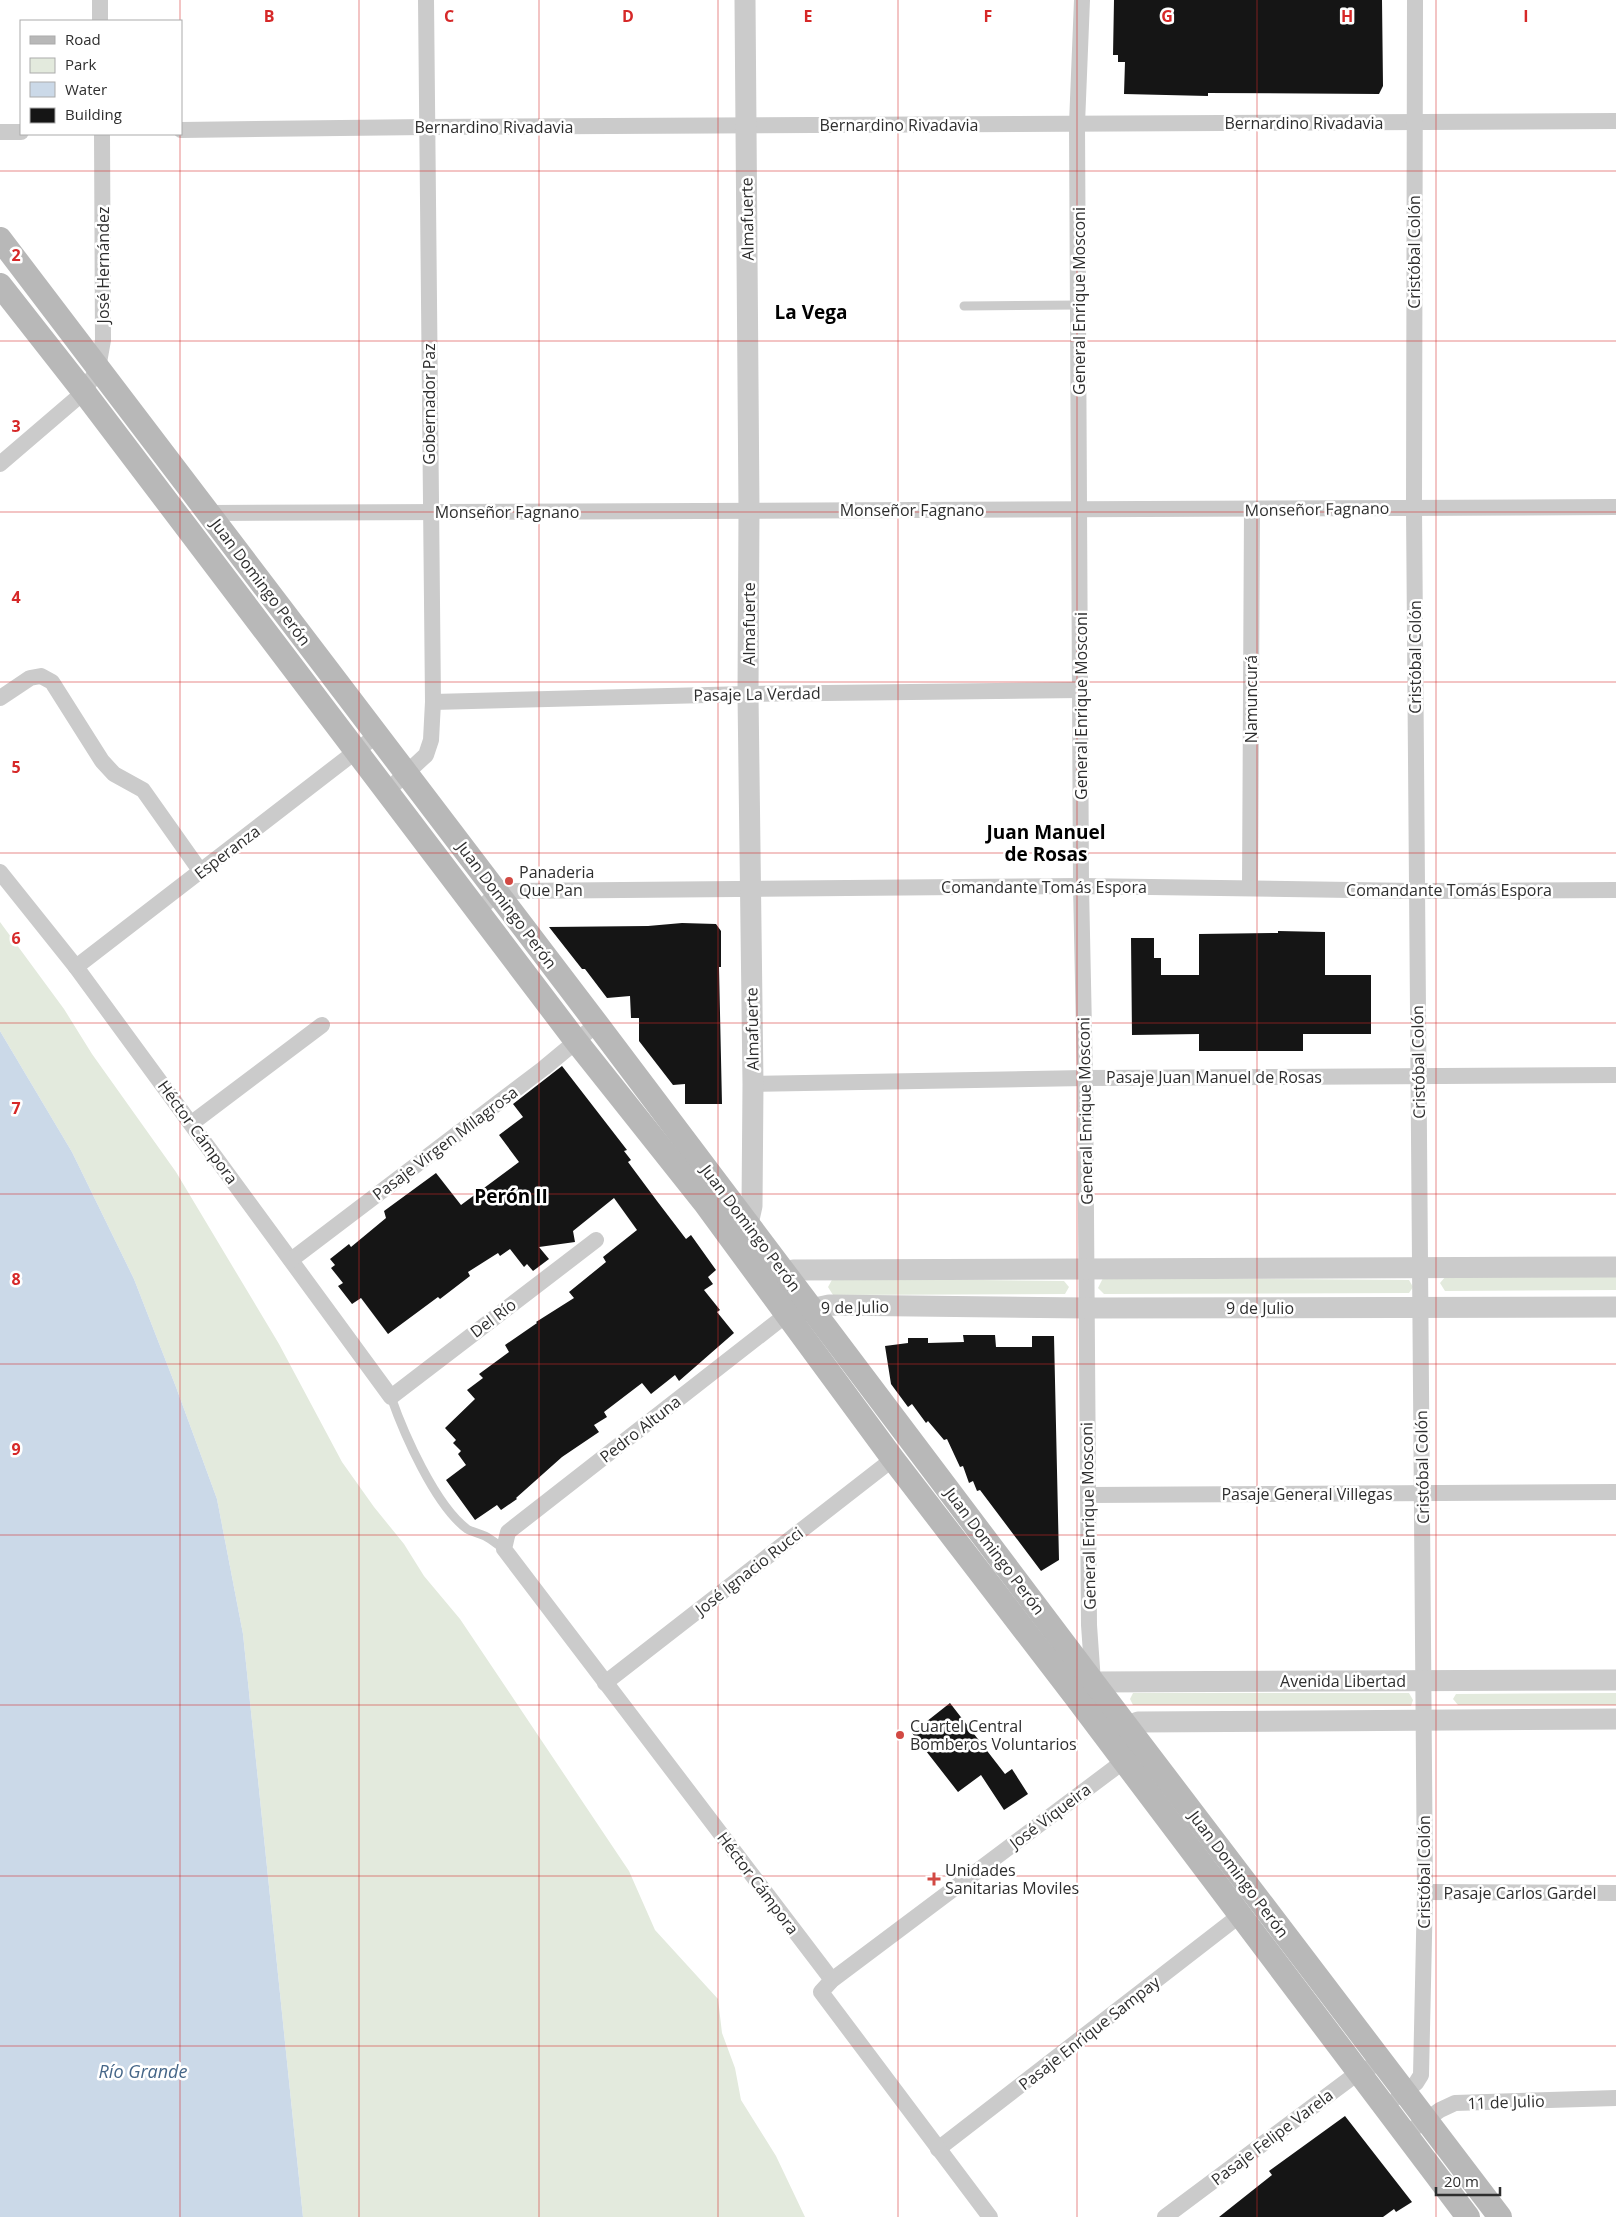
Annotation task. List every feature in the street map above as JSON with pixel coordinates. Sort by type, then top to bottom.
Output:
[{"type":"main road","name":"Juan Domingo Perón","points":[[0,239],[597,1024],[739,1231],[786,1315],[893,1460],[1075,1696],[1467,2216]]},
{"type":"main road","name":"Juan Domingo Perón","points":[[0,285],[8,304],[84,392],[576,1041],[739,1231],[786,1275],[1500,2217]]},
{"type":"street","points":[[100,0],[100,20]]},
{"type":"street","name":"Gobernador Paz","points":[[387,791],[426,755],[431,740],[433,702],[426,0]]},
{"type":"street","name":"Almafuerte","points":[[739,1231],[752,1206],[753,1084],[748,694],[749,510],[745,0]]},
{"type":"street","name":"General Enrique Mosconi","points":[[1082,0],[1077,124],[1081,886],[1085,1078],[1089,1625],[1093,1682]]},
{"type":"street","name":"Cristóbal Colón","points":[[1385,2106],[1405,2092],[1421,2075],[1423,2061],[1425,1892],[1414,508],[1415,0]]},
{"type":"street","name":"Bernardino Rivadavia","points":[[182,130],[1616,121]]},
{"type":"street","points":[[0,132],[20,132]]},
{"type":"street","name":"José Hernández","points":[[0,464],[84,392],[98,368],[103,340],[102,135]]},
{"type":"street","name":"Monseñor Fagnano","points":[[209,513],[1616,508]]},
{"type":"street","name":"Namuncurá","points":[[1250,888],[1252,510]]},
{"type":"street","points":[[0,698],[30,678],[41,676],[52,682],[102,761],[114,774],[143,790],[201,872]]},
{"type":"street","name":"Pasaje La Verdad","points":[[433,702],[748,694],[1081,690]]},
{"type":"street","name":"Esperanza","points":[[76,967],[378,735]]},
{"type":"street","name":"Héctor Cámpora","points":[[0,872],[76,967],[391,1397]]},
{"type":"street","name":"Comandante Tomás Espora","points":[[498,894],[510,891],[1081,886],[1416,891],[1616,890]]},
{"type":"street","points":[[478,910],[498,894]]},
{"type":"street","name":"Pasaje Virgen Milagrosa","points":[[291,1260],[544,1068],[597,1024]]},
{"type":"street","points":[[192,1123],[322,1025]]},
{"type":"street","name":"Pasaje Juan Manuel de Rosas","points":[[753,1084],[1085,1078],[1616,1075]]},
{"type":"street","name":"Del Río","points":[[391,1397],[596,1240]]},
{"type":"street","points":[[786,1315],[786,1275],[793,1270],[1616,1267]]},
{"type":"street","name":"9 de Julio","points":[[786,1315],[829,1305],[1086,1308],[1616,1308]]},
{"type":"street","name":"Pedro Altuna","points":[[504,1550],[508,1532],[786,1315]]},
{"type":"street","name":"José Ignacio Rucci","points":[[605,1683],[893,1460]]},
{"type":"street","name":"Pasaje General Villegas","points":[[1088,1495],[1616,1492]]},
{"type":"street","name":"Héctor Cámpora","points":[[504,1550],[832,1980]]},
{"type":"street","name":"Avenida Libertad","points":[[1093,1682],[1616,1680]]},
{"type":"street","points":[[1075,1696],[1093,1682]]},
{"type":"street","points":[[1124,1761],[1127,1726],[1138,1722],[1616,1719]]},
{"type":"street","name":"José Viqueira","points":[[832,1980],[1124,1761]]},
{"type":"street","name":"Pasaje Carlos Gardel","points":[[1425,1892],[1616,1893]]},
{"type":"street","name":"Pasaje Enrique Sampay","points":[[938,2149],[1239,1916]]},
{"type":"street","points":[[832,1980],[821,1992],[990,2217]]},
{"type":"street","name":"Pasaje Felipe Varela","points":[[1165,2217],[1359,2072],[1382,2062]]},
{"type":"street","name":"11 de Julio","points":[[1406,2134],[1440,2110],[1455,2103],[1616,2098]]},
{"type":"lane","points":[[964,306],[1079,305]]},
{"type":"lane","points":[[391,1397],[411,1447],[440,1497],[468,1529],[486,1536],[504,1550]]},
{"type":"green space","points":[[0,922],[64,1009],[92,1054],[176,1172],[279,1344],[342,1462],[374,1507],[404,1544],[424,1576],[460,1619],[629,1871],[655,1930],[718,1999],[722,2033],[735,2068],[741,2100],[776,2156],[805,2217],[303,2217],[243,1634],[217,1499],[134,1279],[72,1152],[0,1031]]},
{"type":"green space","points":[[1446,1276],[1616,1276],[1616,1290],[1445,1291],[1440,1283]]},
{"type":"green space","points":[[833,1278],[1064,1281],[1069,1287],[1065,1294],[833,1295],[828,1287]]},
{"type":"green space","points":[[1103,1278],[1409,1280],[1413,1287],[1409,1293],[1104,1294],[1098,1288]]},
{"type":"green space","points":[[1133,1693],[1409,1693],[1413,1700],[1411,1706],[1133,1705],[1130,1699]]},
{"type":"green space","points":[[1616,1693],[1616,1705],[1458,1705],[1453,1699],[1456,1694]]},
{"type":"water","name":"Río Grande","points":[[0,1031],[72,1152],[134,1279],[217,1499],[243,1634],[303,2217],[0,2217]]},
{"type":"building","points":[[1114,0],[1382,0],[1383,86],[1379,94],[1208,93],[1208,96],[1124,94],[1125,62],[1118,62],[1118,55],[1113,55]]},
{"type":"building","points":[[682,923],[716,924],[721,931],[721,967],[719,967],[722,1104],[685,1104],[685,1084],[673,1085],[639,1041],[639,1018],[631,1018],[630,996],[607,998],[549,927],[648,926]]},
{"type":"building","points":[[1278,931],[1325,932],[1325,975],[1371,975],[1371,1034],[1303,1034],[1303,1051],[1199,1051],[1199,1034],[1132,1035],[1131,938],[1154,938],[1154,958],[1161,958],[1161,975],[1199,975],[1199,934],[1278,933]]},
{"type":"building","points":[[562,1066],[627,1150],[624,1151],[631,1160],[628,1162],[657,1201],[686,1239],[691,1235],[716,1270],[708,1277],[713,1284],[704,1290],[720,1310],[717,1312],[734,1333],[679,1381],[675,1375],[651,1394],[642,1383],[604,1412],[607,1417],[594,1425],[599,1432],[562,1457],[517,1499],[501,1510],[497,1505],[475,1520],[446,1480],[466,1465],[458,1454],[461,1451],[453,1443],[456,1440],[445,1428],[475,1399],[467,1390],[483,1378],[479,1374],[509,1352],[505,1345],[536,1322],[574,1298],[569,1292],[606,1262],[603,1257],[637,1230],[614,1198],[573,1231],[575,1242],[539,1247],[549,1259],[533,1271],[527,1264],[524,1267],[510,1249],[500,1256],[498,1253],[468,1272],[470,1276],[440,1299],[438,1297],[388,1334],[361,1298],[352,1304],[338,1286],[343,1283],[331,1268],[335,1265],[330,1259],[349,1244],[351,1247],[386,1218],[384,1211],[436,1173],[461,1205],[519,1162],[499,1135],[523,1117],[513,1104]]},
{"type":"building","points":[[963,1335],[995,1335],[996,1347],[1032,1347],[1032,1336],[1054,1336],[1059,1560],[1041,1571],[980,1490],[977,1491],[973,1481],[969,1483],[963,1466],[960,1467],[947,1439],[944,1440],[928,1421],[926,1423],[912,1404],[908,1407],[891,1384],[885,1346],[908,1343],[908,1338],[928,1338],[928,1343],[964,1342]]},
{"type":"building","points":[[950,1703],[1005,1774],[1012,1769],[1028,1794],[1004,1810],[981,1775],[958,1792],[912,1733]]},
{"type":"building","points":[[1345,2116],[1412,2202],[1396,2212],[1394,2209],[1383,2217],[1219,2217],[1272,2175],[1269,2171]]},
{"type":"place","name":"Panaderia Que Pan","points":[[509,881]]},
{"type":"place","name":"Cuartel Central Bomberos Voluntarios","points":[[900,1735]]},
{"type":"place","name":"Unidades Sanitarias Moviles","points":[[934,1879]]},
{"type":"district","name":"La Vega","points":[[811,312]]},
{"type":"district","name":"Juan Manuel de Rosas","points":[[1046,843]]},
{"type":"district","name":"Perón II","points":[[511,1196]]}]
